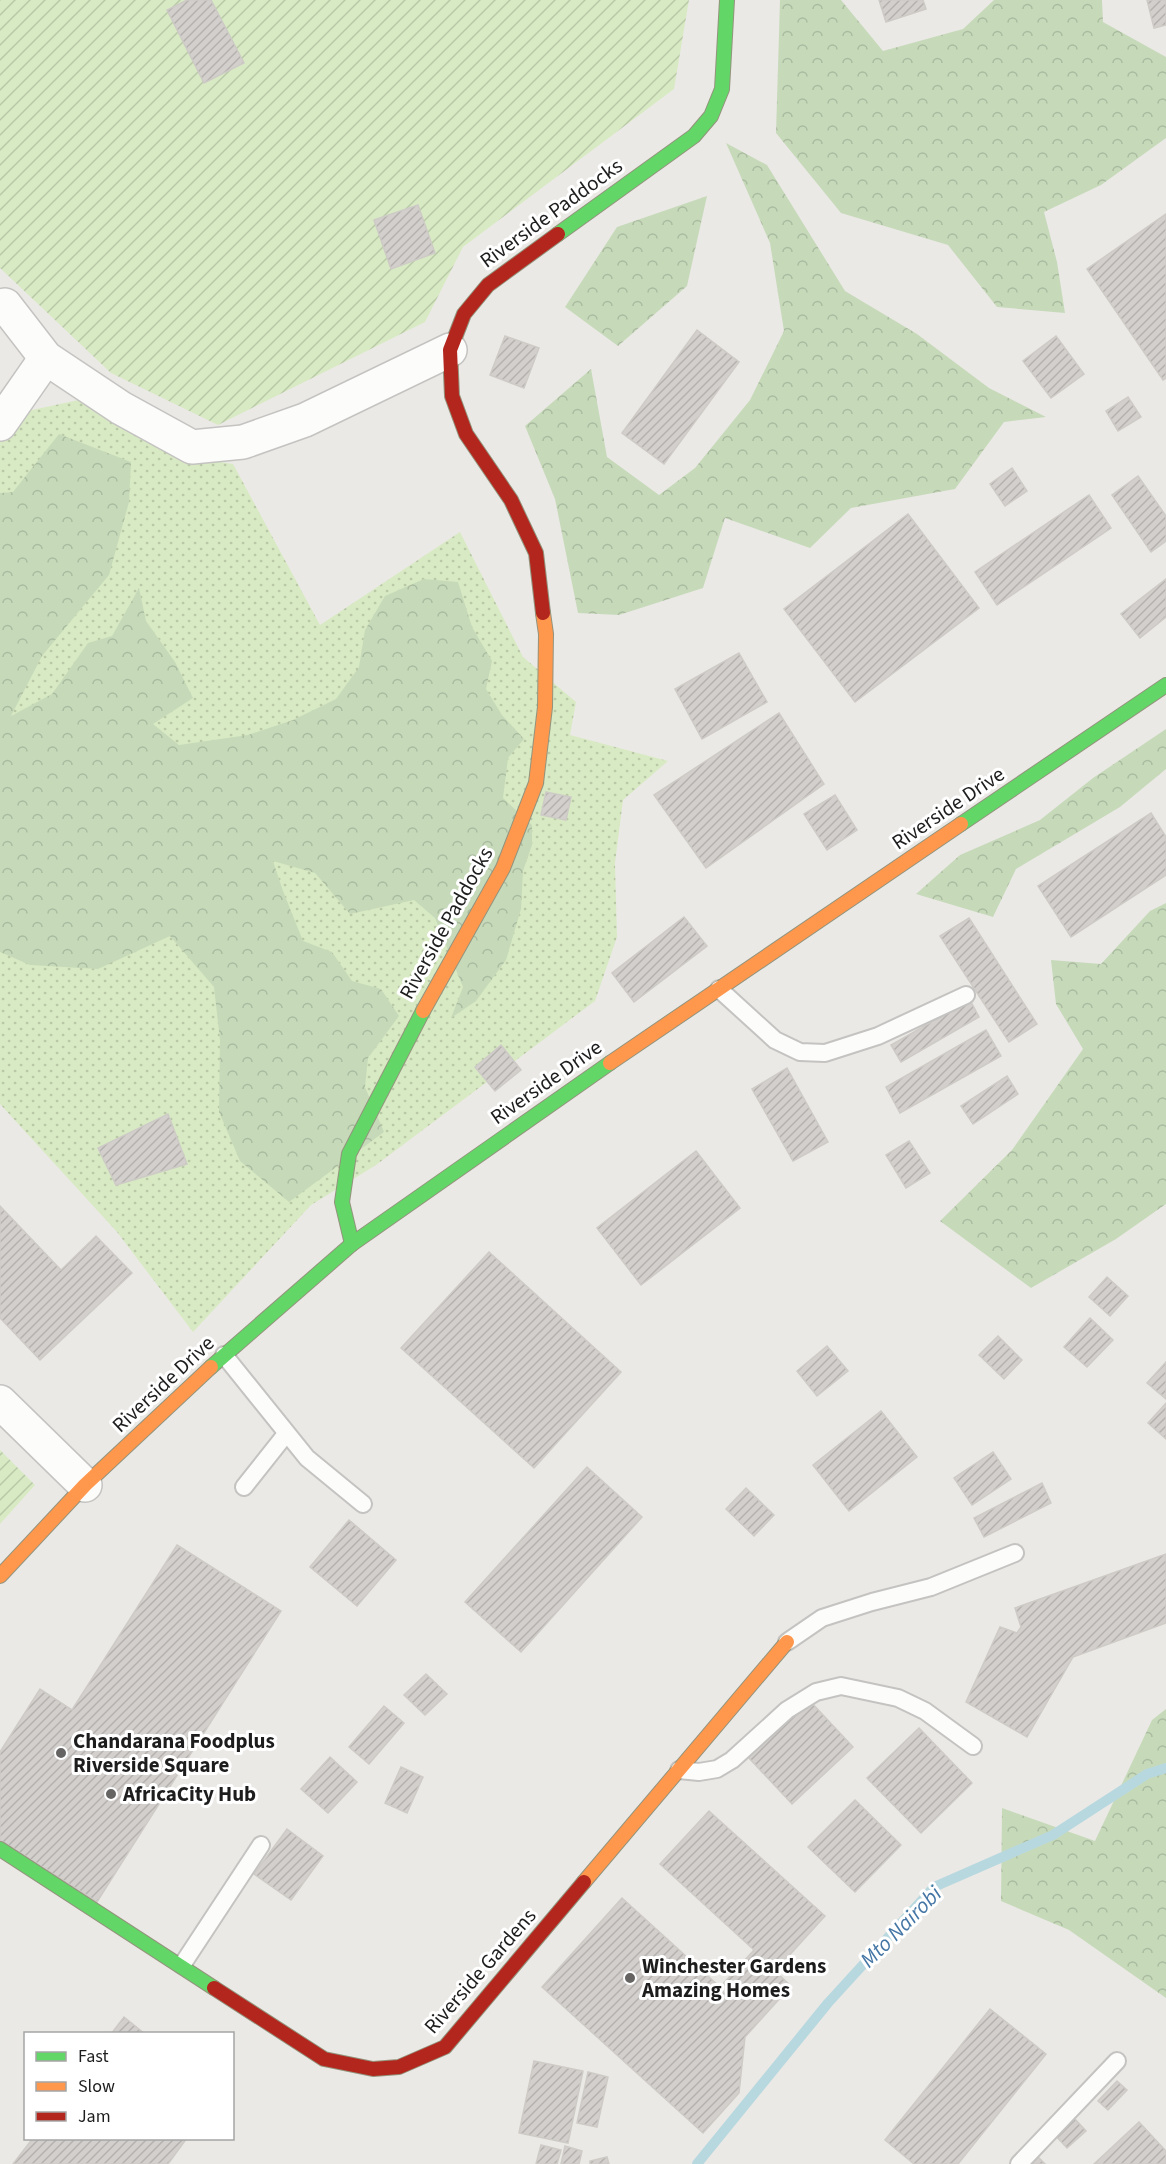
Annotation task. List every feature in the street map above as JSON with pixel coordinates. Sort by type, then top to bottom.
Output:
[{"type":"street","name":"Riverside Paddocks","points":[[352,1244],[342,1202],[344,1179],[350,1154],[412,1030],[503,868],[536,783],[545,707],[546,634],[536,553],[511,500],[466,434],[452,396],[450,350],[464,314],[488,285],[694,136],[711,116],[722,89],[727,0]]},
{"type":"street","points":[[5,305],[46,358],[121,408],[192,447],[243,442],[305,420],[450,350]]},
{"type":"street","points":[[0,424],[46,358]]},
{"type":"street","name":"Riverside Drive","points":[[0,1576],[85,1485],[224,1355],[352,1244],[580,1083],[1166,685]]},
{"type":"street","points":[[0,1402],[85,1485]]},
{"type":"street","name":"Riverside Gardens","points":[[0,1849],[324,2059],[356,2068],[390,2071],[418,2062],[445,2047],[788,1642]]},
{"type":"lane","points":[[718,989],[775,1040],[800,1052],[825,1053],[878,1036],[966,995]]},
{"type":"lane","points":[[224,1355],[307,1458],[363,1504]]},
{"type":"lane","points":[[244,1487],[286,1434]]},
{"type":"lane","points":[[788,1642],[822,1618],[931,1587],[1015,1553]]},
{"type":"lane","points":[[679,1770],[699,1772],[717,1769],[732,1760],[787,1710],[816,1692],[840,1686],[898,1698],[925,1711],[973,1746]]},
{"type":"lane","points":[[182,1965],[261,1845]]},
{"type":"lane","points":[[1019,2164],[1117,2061]]},
{"type":"green space","points":[[0,0],[689,0],[674,89],[463,247],[425,322],[218,425],[111,373],[0,268]]},
{"type":"green space","points":[[780,0],[841,0],[883,51],[963,29],[994,0],[1102,0],[1103,22],[1166,57],[1166,138],[1101,185],[1044,212],[1057,262],[1065,313],[997,307],[948,245],[841,213],[776,133]]},
{"type":"green space","points":[[726,143],[767,165],[845,291],[917,334],[989,388],[1046,417],[1004,422],[955,489],[851,508],[810,548],[725,518],[703,588],[619,615],[578,613],[555,499],[525,426],[591,369],[607,457],[659,495],[695,468],[750,400],[784,331],[770,243]]},
{"type":"green space","points":[[707,196],[687,286],[618,346],[565,307],[617,227]]},
{"type":"green space","points":[[88,398],[181,456],[233,464],[320,625],[460,532],[523,657],[576,702],[570,735],[668,761],[623,800],[615,863],[617,937],[595,1001],[376,1165],[311,1205],[193,1332],[117,1232],[0,1104],[0,439],[18,413]]},
{"type":"green space","points":[[59,434],[131,462],[129,502],[109,575],[42,656],[11,716],[52,694],[88,643],[112,636],[139,588],[146,621],[175,662],[193,698],[153,724],[179,745],[248,735],[293,720],[336,699],[359,667],[365,630],[385,596],[424,579],[458,582],[472,627],[492,661],[486,689],[502,715],[524,739],[508,758],[503,798],[532,825],[532,845],[523,871],[521,909],[506,960],[476,1001],[451,1018],[463,987],[435,918],[414,900],[350,914],[315,873],[273,861],[303,941],[332,952],[352,981],[381,989],[399,1016],[368,1058],[365,1087],[384,1132],[289,1202],[240,1161],[219,1112],[220,1040],[214,987],[170,936],[98,969],[30,965],[0,952],[0,493],[13,492]]},
{"type":"green space","points":[[1166,729],[1166,769],[1120,807],[1016,869],[993,917],[916,894],[960,855],[1040,820],[1093,778]]},
{"type":"green space","points":[[1166,903],[1166,1204],[1116,1239],[1031,1288],[940,1221],[1012,1150],[1083,1049],[1056,1004],[1051,960],[1101,964],[1150,911]]},
{"type":"green space","points":[[0,1450],[35,1485],[0,1524]]},
{"type":"green space","points":[[1166,1709],[1166,1998],[1069,1930],[1001,1901],[1002,1808],[1095,1841],[1152,1720]]},
{"type":"building","points":[[187,0],[211,0],[244,63],[204,83],[167,10]]},
{"type":"building","points":[[879,0],[923,0],[926,9],[886,22]]},
{"type":"building","points":[[1147,0],[1166,0],[1166,25],[1154,28]]},
{"type":"building","points":[[418,205],[435,253],[391,269],[374,220]]},
{"type":"building","points":[[1166,214],[1166,378],[1163,380],[1087,269]]},
{"type":"building","points":[[697,330],[739,362],[664,464],[622,433]]},
{"type":"building","points":[[505,336],[539,348],[524,388],[490,375]]},
{"type":"building","points":[[1056,336],[1084,374],[1051,398],[1023,361]]},
{"type":"building","points":[[1128,397],[1141,417],[1118,431],[1106,411]]},
{"type":"building","points":[[1012,468],[1027,491],[1005,506],[990,484]]},
{"type":"building","points":[[1138,476],[1166,516],[1166,541],[1151,552],[1112,495]]},
{"type":"building","points":[[1089,495],[1111,528],[997,605],[975,572]]},
{"type":"building","points":[[908,514],[979,608],[855,702],[784,609]]},
{"type":"building","points":[[1166,579],[1166,617],[1140,638],[1121,614]]},
{"type":"building","points":[[739,653],[767,702],[702,739],[675,689]]},
{"type":"building","points":[[779,713],[824,784],[706,868],[654,795]]},
{"type":"building","points":[[546,792],[571,797],[566,820],[541,815]]},
{"type":"building","points":[[835,795],[857,830],[827,850],[804,814]]},
{"type":"building","points":[[1151,813],[1166,837],[1166,875],[1071,937],[1038,886]]},
{"type":"building","points":[[684,917],[707,946],[634,1002],[612,973]]},
{"type":"building","points":[[969,918],[1037,1024],[1009,1042],[940,936]]},
{"type":"building","points":[[970,1000],[979,1017],[901,1062],[891,1045]]},
{"type":"building","points":[[986,1030],[1001,1056],[900,1113],[886,1087]]},
{"type":"building","points":[[501,1045],[521,1070],[495,1091],[475,1067]]},
{"type":"building","points":[[787,1068],[828,1142],[793,1161],[752,1089]]},
{"type":"building","points":[[1007,1076],[1018,1094],[973,1124],[961,1106]]},
{"type":"building","points":[[168,1114],[187,1164],[116,1185],[98,1148]]},
{"type":"building","points":[[909,1141],[930,1173],[906,1188],[886,1155]]},
{"type":"building","points":[[696,1151],[740,1208],[641,1285],[597,1228]]},
{"type":"building","points":[[0,1206],[61,1270],[96,1236],[132,1273],[40,1360],[0,1318]]},
{"type":"building","points":[[489,1252],[621,1372],[534,1468],[401,1348]]},
{"type":"building","points":[[1107,1277],[1128,1296],[1110,1316],[1089,1297]]},
{"type":"building","points":[[1090,1318],[1113,1340],[1087,1367],[1064,1347]]},
{"type":"building","points":[[998,1336],[1022,1360],[1004,1379],[979,1355]]},
{"type":"building","points":[[827,1346],[848,1371],[817,1396],[797,1371]]},
{"type":"building","points":[[1166,1362],[1166,1399],[1147,1383]]},
{"type":"building","points":[[1166,1403],[1166,1439],[1148,1423]]},
{"type":"building","points":[[881,1411],[917,1457],[849,1511],[813,1465]]},
{"type":"building","points":[[993,1452],[1011,1479],[972,1505],[954,1478]]},
{"type":"building","points":[[587,1467],[642,1517],[521,1652],[465,1602]]},
{"type":"building","points":[[1042,1483],[1051,1503],[984,1537],[974,1518]]},
{"type":"building","points":[[746,1488],[774,1515],[754,1536],[726,1509]]},
{"type":"building","points":[[349,1520],[396,1560],[357,1606],[310,1567]]},
{"type":"building","points":[[177,1545],[281,1611],[97,1902],[0,1840],[0,1752],[40,1689],[72,1710]]},
{"type":"building","points":[[1166,1554],[1166,1623],[1073,1657],[1027,1737],[966,1702],[1000,1627],[1017,1633],[1021,1627],[1015,1608]]},
{"type":"building","points":[[426,1674],[447,1694],[425,1715],[404,1695]]},
{"type":"building","points":[[809,1700],[853,1747],[792,1804],[748,1757]]},
{"type":"building","points":[[384,1706],[404,1723],[369,1764],[349,1747]]},
{"type":"building","points":[[919,1728],[972,1783],[921,1833],[867,1778]]},
{"type":"building","points":[[330,1757],[357,1782],[328,1813],[301,1789]]},
{"type":"building","points":[[401,1767],[423,1777],[407,1813],[385,1803]]},
{"type":"building","points":[[855,1800],[901,1845],[855,1892],[808,1847]]},
{"type":"building","name":"Winchester Gardens Amazing Homes","points":[[709,1811],[825,1916],[775,1971],[791,1986],[745,2037],[739,2093],[703,2133],[542,1987],[622,1898],[720,1987],[754,1950],[660,1864]]},
{"type":"building","points":[[287,1829],[323,1856],[291,1900],[254,1874]]},
{"type":"building","points":[[990,2009],[1046,2054],[958,2164],[914,2164],[885,2140]]},
{"type":"building","points":[[124,2017],[143,2032],[113,2032]]},
{"type":"building","points":[[534,2061],[583,2071],[568,2143],[519,2133]]},
{"type":"building","points":[[588,2072],[608,2077],[597,2127],[577,2123]]},
{"type":"building","points":[[1117,2081],[1127,2090],[1108,2110],[1098,2101]]},
{"type":"building","points":[[1074,2118],[1086,2131],[1067,2148],[1055,2135]]},
{"type":"building","points":[[1139,2122],[1166,2151],[1166,2164],[1094,2164]]},
{"type":"building","points":[[31,2140],[186,2140],[168,2164],[13,2164]]},
{"type":"building","points":[[541,2145],[561,2150],[557,2164],[536,2164]]},
{"type":"building","points":[[565,2146],[582,2151],[579,2164],[561,2164]]},
{"type":"building","points":[[1036,2155],[1045,2164],[1028,2164]]},
{"type":"building","points":[[607,2157],[609,2164],[590,2164],[590,2161]]},
{"type":"waterway","name":"Mto Nairobi","points":[[697,2164],[828,2003],[934,1887],[1053,1835],[1147,1774],[1166,1768]]},
{"type":"traffic: fast","points":[[558,234],[694,136],[711,116],[722,89],[727,0]]},
{"type":"traffic: fast","points":[[961,824],[1166,685]]},
{"type":"traffic: fast","points":[[352,1244],[342,1202],[349,1154],[423,1011]]},
{"type":"traffic: fast","points":[[211,1367],[352,1244],[610,1063]]},
{"type":"traffic: fast","points":[[0,1849],[214,1988]]},
{"type":"traffic: slow","points":[[423,1011],[503,868],[536,783],[545,707],[546,634],[543,613]]},
{"type":"traffic: slow","points":[[610,1063],[961,824]]},
{"type":"traffic: slow","points":[[0,1576],[85,1485],[211,1367]]},
{"type":"traffic: slow","points":[[584,1882],[787,1642]]},
{"type":"traffic: jam","points":[[543,613],[536,553],[511,500],[466,434],[452,396],[450,350],[464,314],[488,285],[558,234]]},
{"type":"traffic: jam","points":[[214,1988],[324,2059],[373,2069],[399,2067],[445,2047],[584,1882]]},
{"type":"place","name":"Chandarana Foodplus Riverside Square","points":[[61,1753]]},
{"type":"place","name":"AfricaCity Hub","points":[[111,1794]]},
{"type":"place","name":"Winchester Gardens Amazing Homes","points":[[630,1978]]}]
